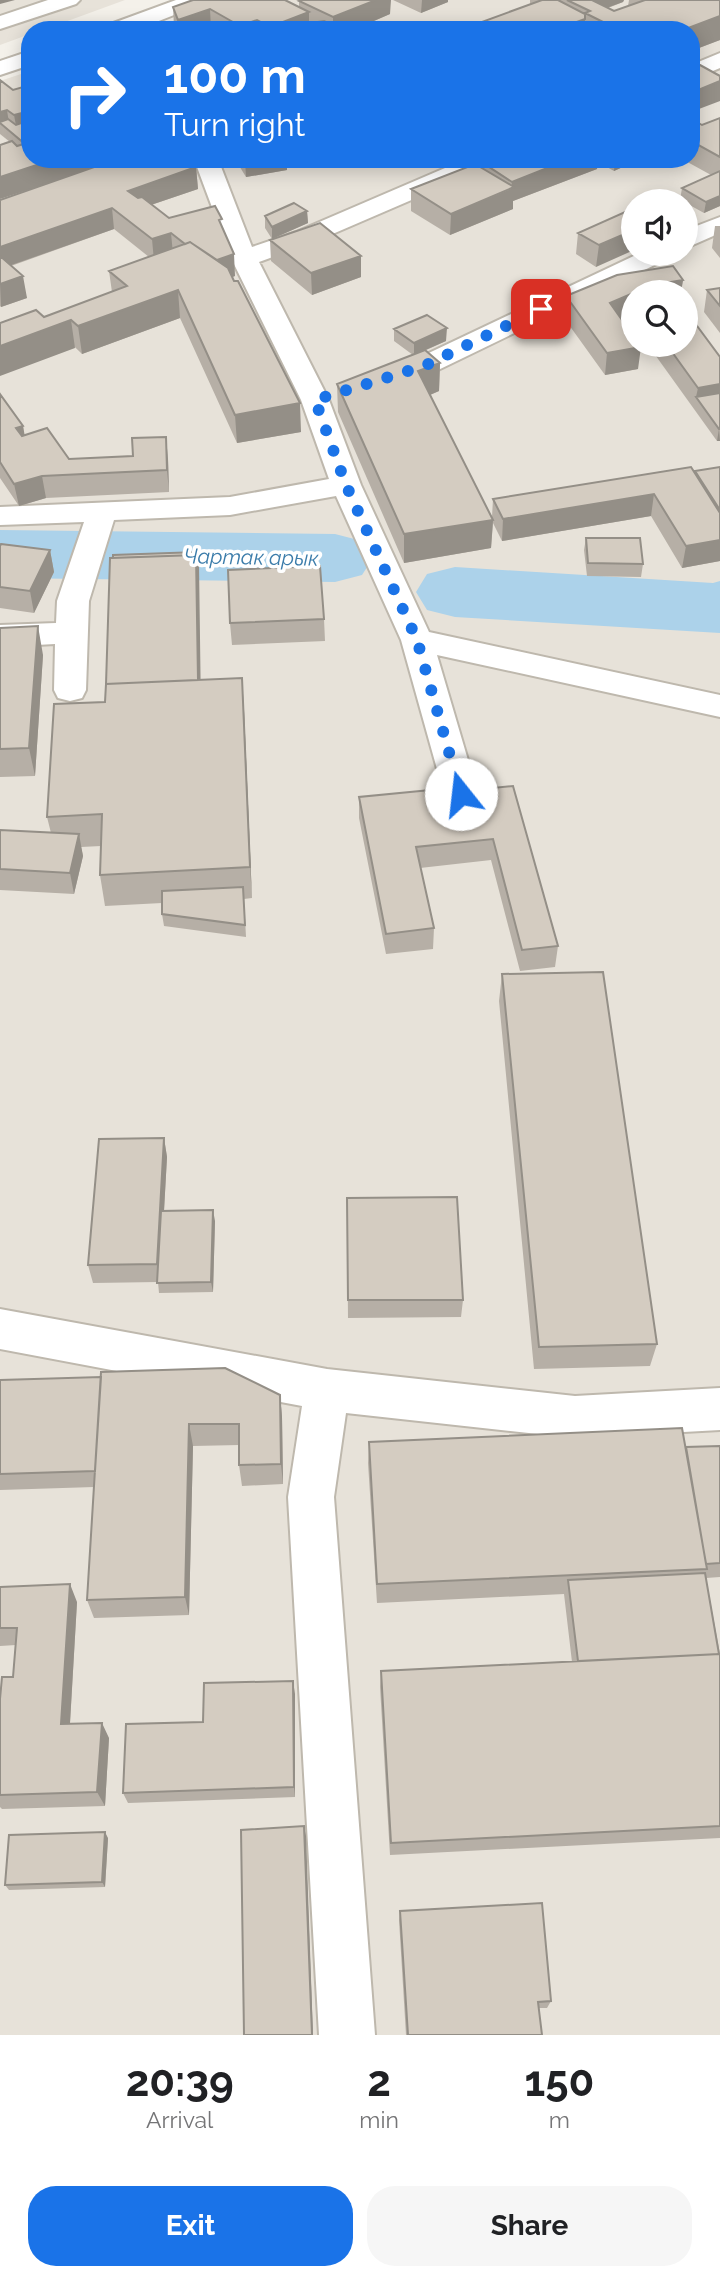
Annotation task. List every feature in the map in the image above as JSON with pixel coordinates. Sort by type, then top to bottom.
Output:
[{"type":"street","points":[[0,23],[69,0]]},
{"type":"street","points":[[144,21],[195,0]]},
{"type":"street","points":[[700,69],[720,60]]},
{"type":"street","points":[[0,68],[21,61]]},
{"type":"street","points":[[209,168],[244,258],[339,392],[346,485],[417,640],[461,794]]},
{"type":"street","points":[[244,258],[305,237],[466,168]]},
{"type":"street","points":[[698,234],[720,224]]},
{"type":"street","points":[[339,392],[424,366],[632,266]]},
{"type":"street","points":[[0,516],[230,506],[346,485]]},
{"type":"street","points":[[70,690],[72,601],[102,511]]},
{"type":"street","points":[[0,636],[71,633]]},
{"type":"street","points":[[417,640],[720,706]]},
{"type":"street","points":[[0,1329],[327,1390],[575,1417],[720,1409]]},
{"type":"street","points":[[327,1390],[312,1497],[347,2035]]},
{"type":"shaded area","points":[[0,0],[125,0],[68,21],[21,21],[21,37],[0,45]]},
{"type":"shaded area","points":[[235,0],[720,0],[720,2035],[0,2035],[0,81],[21,74],[21,168],[700,168],[700,21],[182,21]]},
{"type":"building","points":[[193,0],[285,0],[309,12],[286,21],[231,21],[210,9],[178,20],[173,7]]},
{"type":"building","points":[[376,0],[333,17],[299,1]]},
{"type":"building","points":[[542,0],[558,0],[585,14],[585,19],[580,21],[485,21]]},
{"type":"building","points":[[567,0],[592,0],[614,11],[645,0],[720,0],[720,16],[700,24],[700,21],[601,21],[585,13],[590,11]]},
{"type":"building","points":[[700,65],[720,76],[720,81],[700,89]]},
{"type":"building","points":[[0,80],[13,90],[21,88],[21,113],[14,115],[7,110],[0,112]]},
{"type":"building","points":[[720,118],[720,157],[700,146],[700,124]]},
{"type":"building","points":[[8,119],[16,125],[21,123],[21,141],[0,123]]},
{"type":"building","points":[[12,141],[17,146],[21,145],[21,168],[28,168],[0,177],[0,145]]},
{"type":"building","points":[[91,168],[193,168],[128,191],[138,198],[142,197],[169,218],[215,206],[234,254],[217,260],[190,242],[185,244],[171,233],[152,239],[112,208],[0,247],[0,200]]},
{"type":"building","points":[[465,168],[482,168],[514,187],[451,214],[411,189]]},
{"type":"building","points":[[491,168],[547,168],[512,182]]},
{"type":"building","points":[[720,171],[720,196],[706,202],[698,197],[698,189],[682,188]]},
{"type":"building","points":[[294,203],[307,211],[272,227],[265,216]]},
{"type":"building","points":[[621,214],[621,236],[599,245],[578,233]]},
{"type":"building","points":[[320,223],[361,256],[311,273],[270,240]]},
{"type":"building","points":[[190,242],[228,268],[234,281],[238,281],[300,403],[235,415],[178,290],[78,326],[71,320],[0,346],[0,323],[36,310],[44,317],[127,286],[109,271]]},
{"type":"building","points":[[0,256],[23,276],[0,284]]},
{"type":"building","points":[[673,266],[683,280],[621,280],[621,298],[610,303],[621,319],[621,351],[607,353],[566,296],[617,275]]},
{"type":"building","points":[[720,288],[720,306],[707,290]]},
{"type":"building","points":[[427,315],[447,328],[414,343],[394,329]]},
{"type":"building","points":[[698,327],[720,357],[720,384],[698,388],[676,357],[698,357]]},
{"type":"building","points":[[425,350],[440,363],[418,371],[493,520],[404,534],[337,384]]},
{"type":"building","points":[[720,393],[720,429],[719,429],[696,397]]},
{"type":"building","points":[[0,394],[23,426],[16,428],[22,436],[47,428],[69,459],[133,456],[132,438],[166,437],[167,470],[42,476],[14,484],[0,462]]},
{"type":"building","points":[[691,467],[720,513],[720,540],[686,546],[654,494],[503,519],[493,499]]},
{"type":"building","points":[[720,467],[720,510],[695,471]]},
{"type":"building","points":[[586,538],[640,538],[643,564],[588,563]]},
{"type":"building","points":[[1,544],[50,550],[30,591],[0,587]]},
{"type":"building","points":[[198,552],[198,571],[196,555],[113,558],[113,555]]},
{"type":"building","points":[[196,555],[198,680],[106,684],[110,558]]},
{"type":"building","points":[[320,566],[324,619],[230,623],[228,570]]},
{"type":"building","points":[[38,626],[29,748],[0,749],[0,628]]},
{"type":"building","points":[[242,678],[250,867],[100,875],[102,814],[47,817],[54,704],[105,702],[106,684]]},
{"type":"building","points":[[492,784],[493,788],[513,786],[558,946],[522,950],[493,839],[416,847],[434,928],[386,934],[359,797]]},
{"type":"building","points":[[0,830],[79,834],[70,873],[0,869]]},
{"type":"building","points":[[243,887],[245,925],[162,914],[162,891]]},
{"type":"building","points":[[603,972],[657,1344],[539,1347],[502,974]]},
{"type":"building","points":[[164,1138],[157,1264],[88,1265],[99,1139]]},
{"type":"building","points":[[457,1197],[463,1300],[348,1300],[347,1198]]},
{"type":"building","points":[[213,1210],[211,1282],[157,1283],[161,1211]]},
{"type":"building","points":[[225,1368],[280,1395],[281,1464],[239,1465],[239,1424],[189,1424],[185,1597],[87,1600],[101,1372]]},
{"type":"building","points":[[101,1377],[95,1471],[0,1474],[0,1380]]},
{"type":"building","points":[[682,1428],[707,1569],[377,1584],[369,1442]]},
{"type":"building","points":[[720,1446],[720,1563],[706,1564],[686,1447]]},
{"type":"building","points":[[705,1573],[719,1654],[578,1661],[568,1580]]},
{"type":"building","points":[[70,1584],[61,1724],[102,1723],[97,1792],[0,1795],[2,1677],[13,1677],[17,1628],[0,1628],[0,1587]]},
{"type":"building","points":[[720,1654],[720,1826],[391,1843],[381,1671]]},
{"type":"building","points":[[293,1681],[294,1787],[123,1793],[126,1724],[203,1722],[204,1683]]},
{"type":"building","points":[[304,1826],[312,2035],[244,2035],[241,1830]]},
{"type":"building","points":[[105,1832],[102,1882],[5,1885],[9,1835]]},
{"type":"building","points":[[542,1903],[551,2001],[538,2002],[542,2035],[408,2035],[400,1911]]},
{"type":"waterway","name":"Чартак арык","points":[[0,554],[335,558]]},
{"type":"waterway","name":"Чартак арык","points":[[455,592],[714,609],[720,607]]},
{"type":"route","points":[[461,794],[417,640],[346,485],[315,400],[424,366],[541,309]]}]
